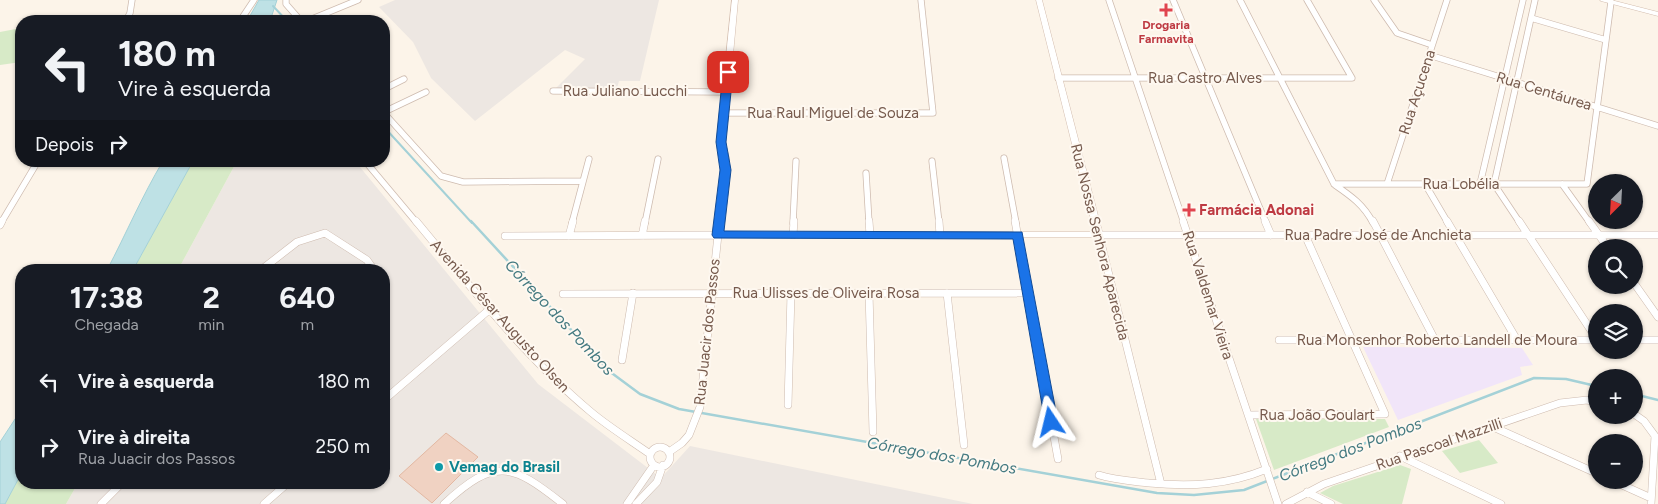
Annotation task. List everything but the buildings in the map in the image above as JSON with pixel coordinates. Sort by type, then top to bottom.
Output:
[{"type":"street","points":[[129,15],[132,0]]},
{"type":"street","points":[[244,15],[254,0]]},
{"type":"street","points":[[286,0],[286,4],[296,15]]},
{"type":"street","points":[[322,15],[358,0]]},
{"type":"street","name":"Rua Juacir dos Passos","points":[[669,452],[682,443],[694,423],[700,407],[725,170],[721,142],[735,0]]},
{"type":"street","name":"Rua Raul Miguel de Souza","points":[[724,113],[933,113],[921,0]]},
{"type":"street","name":"Rua Nossa Senhora Aparecida","points":[[1039,0],[1161,484]]},
{"type":"street","name":"Rua Valdemar Vieira","points":[[1109,0],[1221,339],[1278,504]]},
{"type":"street","points":[[1173,0],[1271,235]]},
{"type":"street","points":[[1240,0],[1334,184],[1363,206],[1435,340]]},
{"type":"street","name":"Rua Castro Alves","points":[[1058,78],[1352,78],[1307,0]]},
{"type":"street","points":[[1374,0],[1397,33],[1432,45]]},
{"type":"street","name":"Rua Açucena","points":[[1387,184],[1447,0]]},
{"type":"street","points":[[1480,184],[1524,0],[1534,1],[1494,184],[1588,327]]},
{"type":"street","points":[[1603,0],[1658,14]]},
{"type":"street","points":[[1619,0],[1658,10]]},
{"type":"street","points":[[1597,107],[1611,2]]},
{"type":"street","points":[[1531,18],[1606,40]]},
{"type":"street","name":"Rua Centáurea","points":[[1429,55],[1658,126]]},
{"type":"street","points":[[390,86],[404,79]]},
{"type":"street","name":"Rua Juliano Lucchi","points":[[553,91],[726,92]]},
{"type":"street","points":[[390,109],[426,92]]},
{"type":"street","name":"Rua Lobélia","points":[[1334,184],[1587,184],[1597,107]]},
{"type":"street","points":[[390,119],[441,176],[450,180],[463,182],[583,181]]},
{"type":"street","points":[[1004,158],[1058,459]]},
{"type":"street","points":[[642,236],[658,159]]},
{"type":"street","points":[[569,236],[589,160]]},
{"type":"street","points":[[793,235],[796,161]]},
{"type":"street","points":[[932,161],[940,235]]},
{"type":"street","points":[[0,225],[34,167]]},
{"type":"street","name":"Avenida César Augusto Olsen","points":[[370,167],[532,357],[571,395],[650,454]]},
{"type":"street","points":[[866,173],[870,235]]},
{"type":"street","points":[[1425,184],[1517,340]]},
{"type":"street","points":[[1562,184],[1602,239]]},
{"type":"street","points":[[268,264],[297,242],[316,235],[325,234],[332,236],[367,260],[370,264]]},
{"type":"street","points":[[505,236],[1099,235]]},
{"type":"street","name":"Rua Padre José de Anchieta","points":[[1099,235],[1658,235]]},
{"type":"street","points":[[1305,235],[1352,340]]},
{"type":"street","points":[[622,360],[633,293]]},
{"type":"street","points":[[788,405],[791,293]]},
{"type":"street","points":[[869,293],[873,432]]},
{"type":"street","points":[[947,293],[964,445]]},
{"type":"street","name":"Rua Ulisses de Oliveira Rosa","points":[[563,294],[1028,293]]},
{"type":"street","points":[[1642,294],[1658,317]]},
{"type":"street","points":[[390,395],[490,309]]},
{"type":"street","name":"Rua Monsenhor Roberto Landell de Moura","points":[[1279,340],[1588,339]]},
{"type":"street","name":"Rua João Goulart","points":[[1248,415],[1385,414],[1352,340]]},
{"type":"street","points":[[1643,340],[1658,340]]},
{"type":"street","name":"Rua Pascoal Mazzilli","points":[[1286,504],[1324,484],[1400,456],[1560,403],[1588,400]]},
{"type":"street","points":[[1629,489],[1651,501],[1655,436],[1643,420]]},
{"type":"street","points":[[1491,426],[1588,469]]},
{"type":"street","points":[[636,504],[657,482],[664,465],[669,460],[669,452],[663,448],[659,448],[650,454],[650,460],[654,464],[664,465]]},
{"type":"street","points":[[1400,456],[1501,504]]},
{"type":"street","points":[[627,504],[654,464]]},
{"type":"street","points":[[444,504],[472,479],[485,472],[495,470],[504,470],[525,476],[563,504]]},
{"type":"street","points":[[1099,475],[1124,482],[1182,486],[1222,483],[1268,471]]},
{"type":"street","points":[[101,504],[116,489]]},
{"type":"street","points":[[264,504],[281,489]]},
{"type":"street","points":[[1306,492],[1331,504]]},
{"type":"shaded area","points":[[395,0],[659,0],[640,81],[619,81],[617,88],[556,88],[585,59],[565,50],[475,121],[431,78],[413,42],[390,18],[390,15],[387,15],[379,7]]},
{"type":"shaded area","points":[[234,167],[360,167],[538,384],[661,478],[690,446],[973,504],[66,504],[75,489],[390,489],[390,264],[181,264]]},
{"type":"shaded area","points":[[1363,347],[1522,348],[1533,365],[1520,367],[1522,375],[1398,420]]},
{"type":"green space","points":[[15,29],[15,63],[0,65],[0,32]]},
{"type":"green space","points":[[190,167],[234,167],[181,264],[136,264]]},
{"type":"green space","points":[[1256,419],[1385,419],[1389,427],[1274,470]]},
{"type":"green space","points":[[1479,440],[1498,463],[1460,473],[1442,451]]},
{"type":"green space","points":[[1400,465],[1411,469],[1402,504],[1343,504],[1320,493],[1333,486]]},
{"type":"green space","points":[[15,485],[15,489],[75,489],[66,504],[5,504]]},
{"type":"water","points":[[259,0],[277,0],[272,15],[250,15]]},
{"type":"water","points":[[160,167],[190,167],[136,264],[110,264]]},
{"type":"water","points":[[15,419],[15,485],[5,504],[0,504],[0,442]]},
{"type":"waterway","name":"Córrego dos Pombos","points":[[273,6],[281,15]]},
{"type":"waterway","name":"Córrego dos Pombos","points":[[390,134],[472,223]]},
{"type":"waterway","name":"Córrego dos Pombos","points":[[471,221],[609,371],[640,394],[679,409],[1157,493],[1194,495],[1244,490],[1534,378],[1566,379],[1588,384]]},
{"type":"waterway","name":"Córrego dos Pombos","points":[[1643,396],[1658,400]]},
{"type":"place","name":"Drogaria Farmavita","points":[[1166,10]]},
{"type":"place","name":"Farmácia Adonai","points":[[1189,210]]},
{"type":"place","name":"Vemag do Brasil","points":[[439,467]]},
{"type":"route","points":[[728,72],[721,142],[725,157],[725,170],[718,235],[1018,235],[1051,422]]}]
